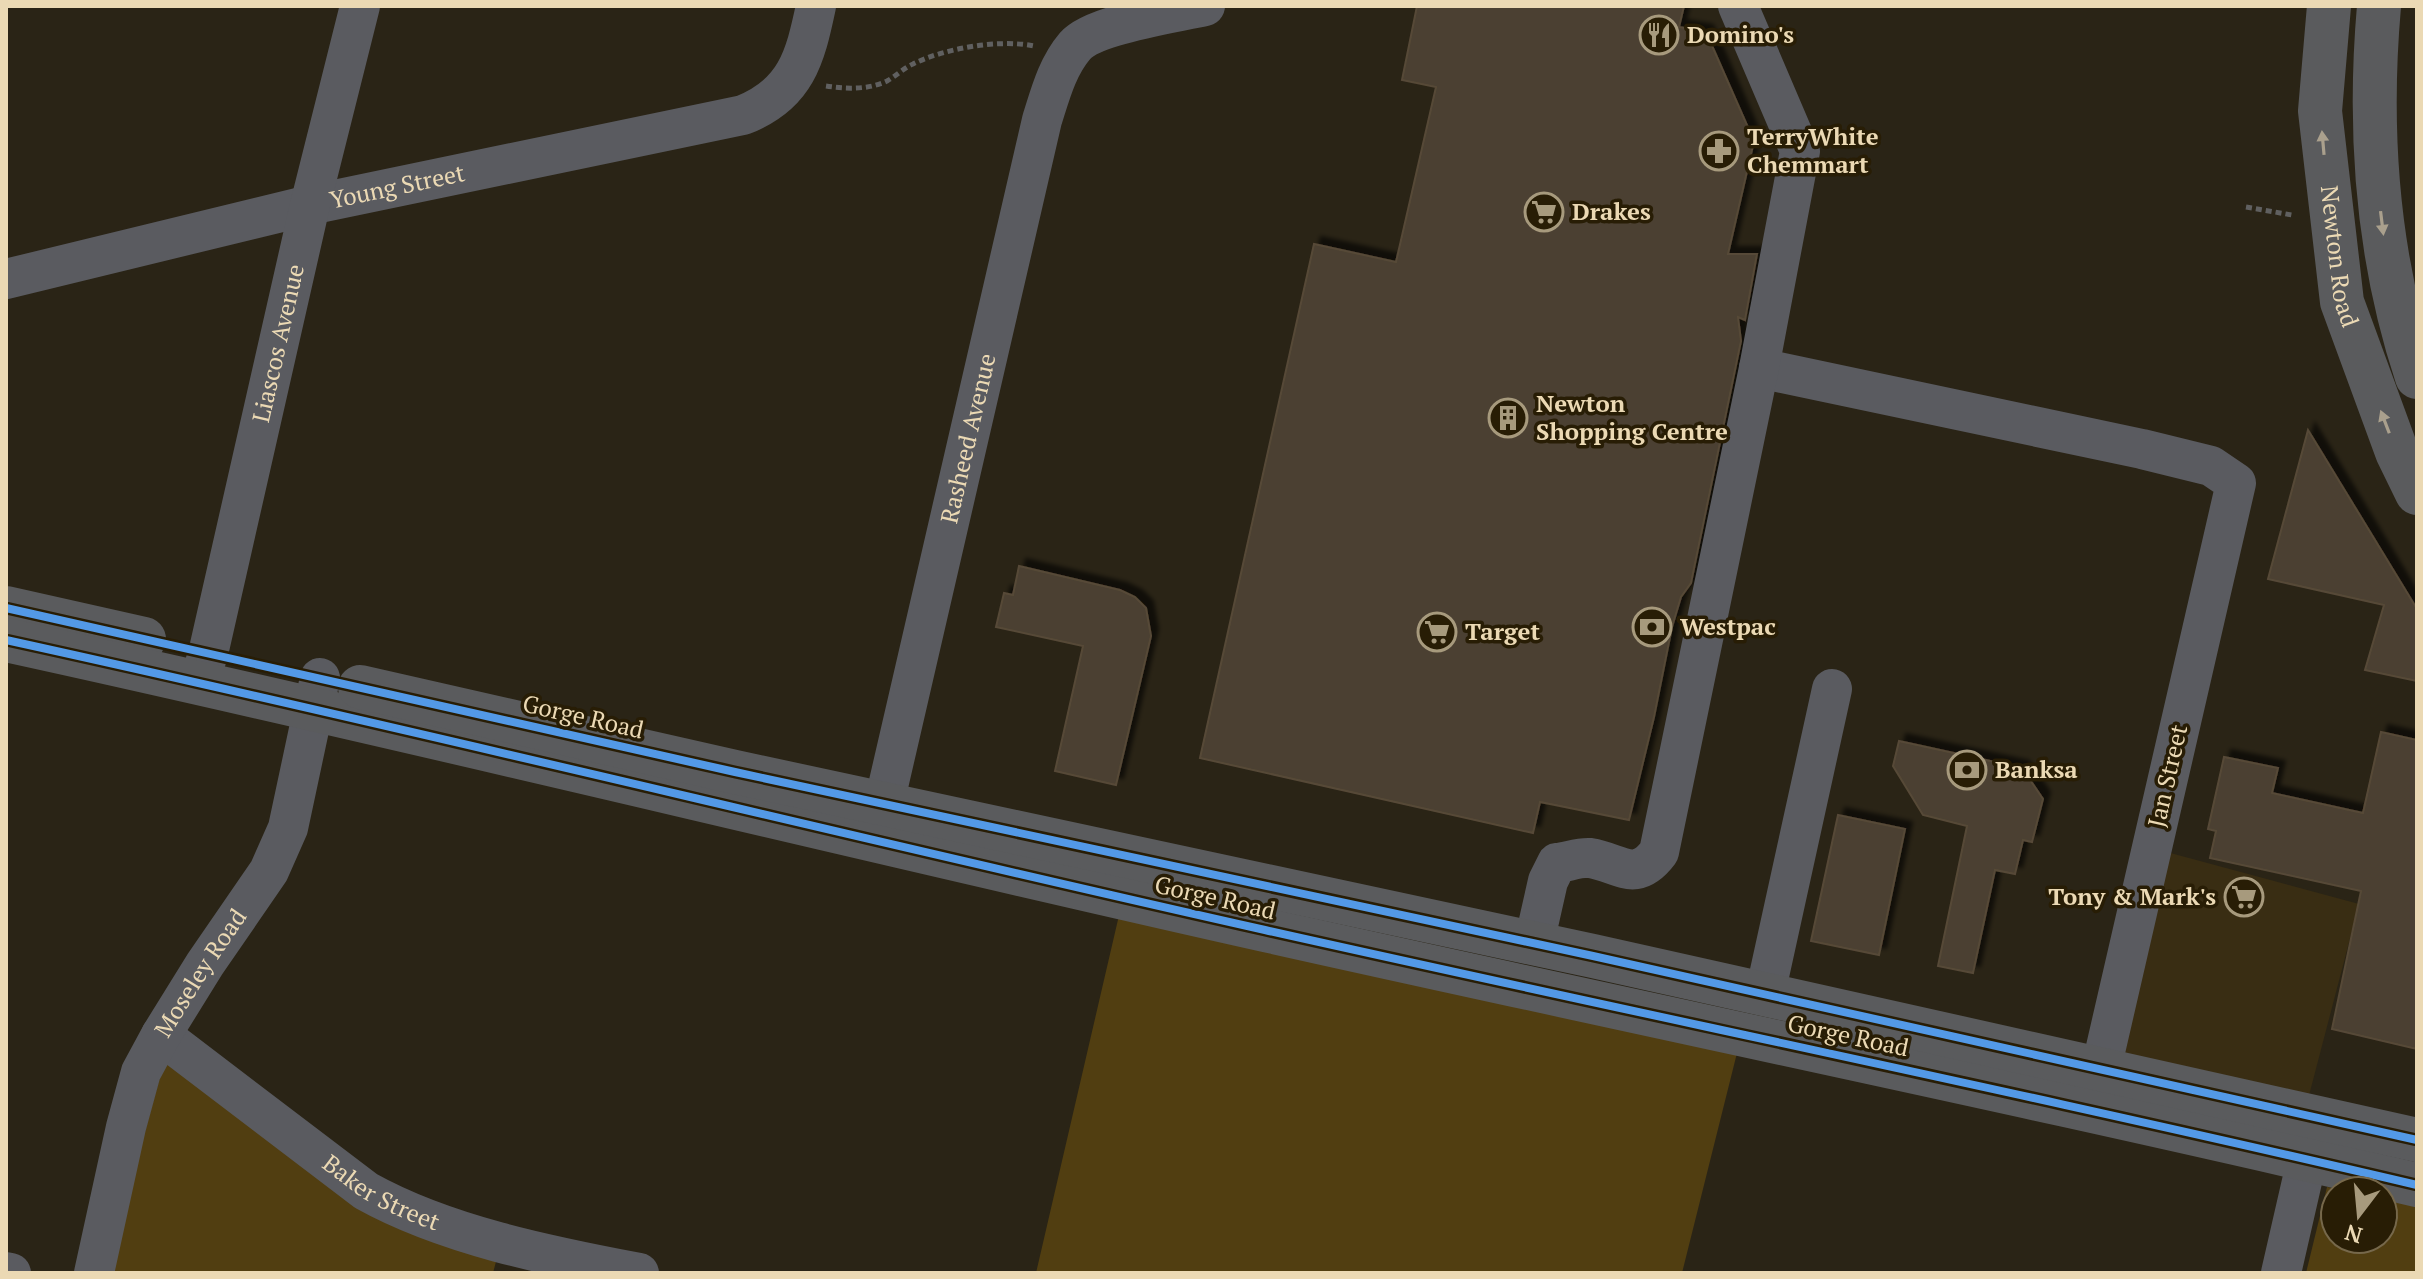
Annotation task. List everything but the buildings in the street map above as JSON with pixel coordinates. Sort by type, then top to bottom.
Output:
[{"type":"main road","name":"Newton Road","points":[[2329,6],[2320,111],[2342,302],[2397,452],[2417,493]]},
{"type":"main road","name":"Newton Road","points":[[2379,6],[2373,76],[2375,162],[2387,264],[2417,377]]},
{"type":"main road","name":"Gorge Road","points":[[6,608],[204,668],[880,821],[1534,943],[1765,994],[2095,1089],[2312,1138],[2417,1185]]},
{"type":"main road","name":"Gorge Road","points":[[6,640],[204,668]]},
{"type":"main road","name":"Gorge Road","points":[[880,821],[1264,930],[1804,1046],[2095,1089]]},
{"type":"main road","points":[[1492,979],[1534,943]]},
{"type":"main road","points":[[1765,994],[1804,1046]]},
{"type":"main road","name":"Gorge Road","points":[[2312,1138],[2417,1140]]},
{"type":"street","name":"Liascos Avenue","points":[[204,668],[310,205],[360,6]]},
{"type":"street","name":"Young Street","points":[[6,279],[310,205],[743,115],[763,107],[785,89],[800,67],[816,6]]},
{"type":"street","name":"Rasheed Avenue","points":[[880,821],[1042,120],[1059,71],[1076,44],[1101,30],[1205,6]]},
{"type":"street","points":[[1534,943],[1548,881],[1557,863],[1587,858],[1635,871],[1649,866],[1659,852],[1759,368],[1800,151],[1738,6]]},
{"type":"street","name":"Jan Street","points":[[1759,368],[2142,449],[2211,466],[2236,483],[2095,1089]]},
{"type":"street","points":[[1765,994],[1832,689]]},
{"type":"street","name":"Moseley Road","points":[[94,1273],[141,1072],[205,964],[269,871],[288,828],[317,693]]},
{"type":"street","name":"Baker Street","points":[[161,1035],[366,1191],[400,1210],[448,1227],[574,1261],[639,1273]]},
{"type":"street","points":[[2281,1273],[2312,1138]]},
{"type":"path","points":[[2246,207],[2292,215]]},
{"type":"shaded area","points":[[2163,851],[2359,904],[2306,1107],[2112,1060]]},
{"type":"shaded area","points":[[1120,911],[1737,1053],[1682,1273],[1036,1273]]},
{"type":"shaded area","points":[[166,1055],[498,1254],[493,1273],[106,1273]]},
{"type":"shaded area","points":[[2399,1201],[2417,1205],[2417,1273],[2306,1273],[2319,1220],[2319,1255],[2399,1255]]},
{"type":"cycle path","points":[[6,608],[735,772],[1593,956],[2417,1140]]},
{"type":"cycle path","points":[[6,640],[1265,930],[2417,1185]]},
{"type":"place","name":"Domino's","points":[[1659,35]]},
{"type":"place","name":"TerryWhite Chemmart","points":[[1719,151]]},
{"type":"place","name":"Drakes","points":[[1544,212]]},
{"type":"place","name":"Newton Shopping Centre","points":[[1508,418]]},
{"type":"place","name":"Westpac","points":[[1652,627]]},
{"type":"place","name":"Target","points":[[1437,632]]},
{"type":"place","name":"Banksa","points":[[1967,770]]},
{"type":"place","name":"Tony & Mark's","points":[[2244,897]]}]
